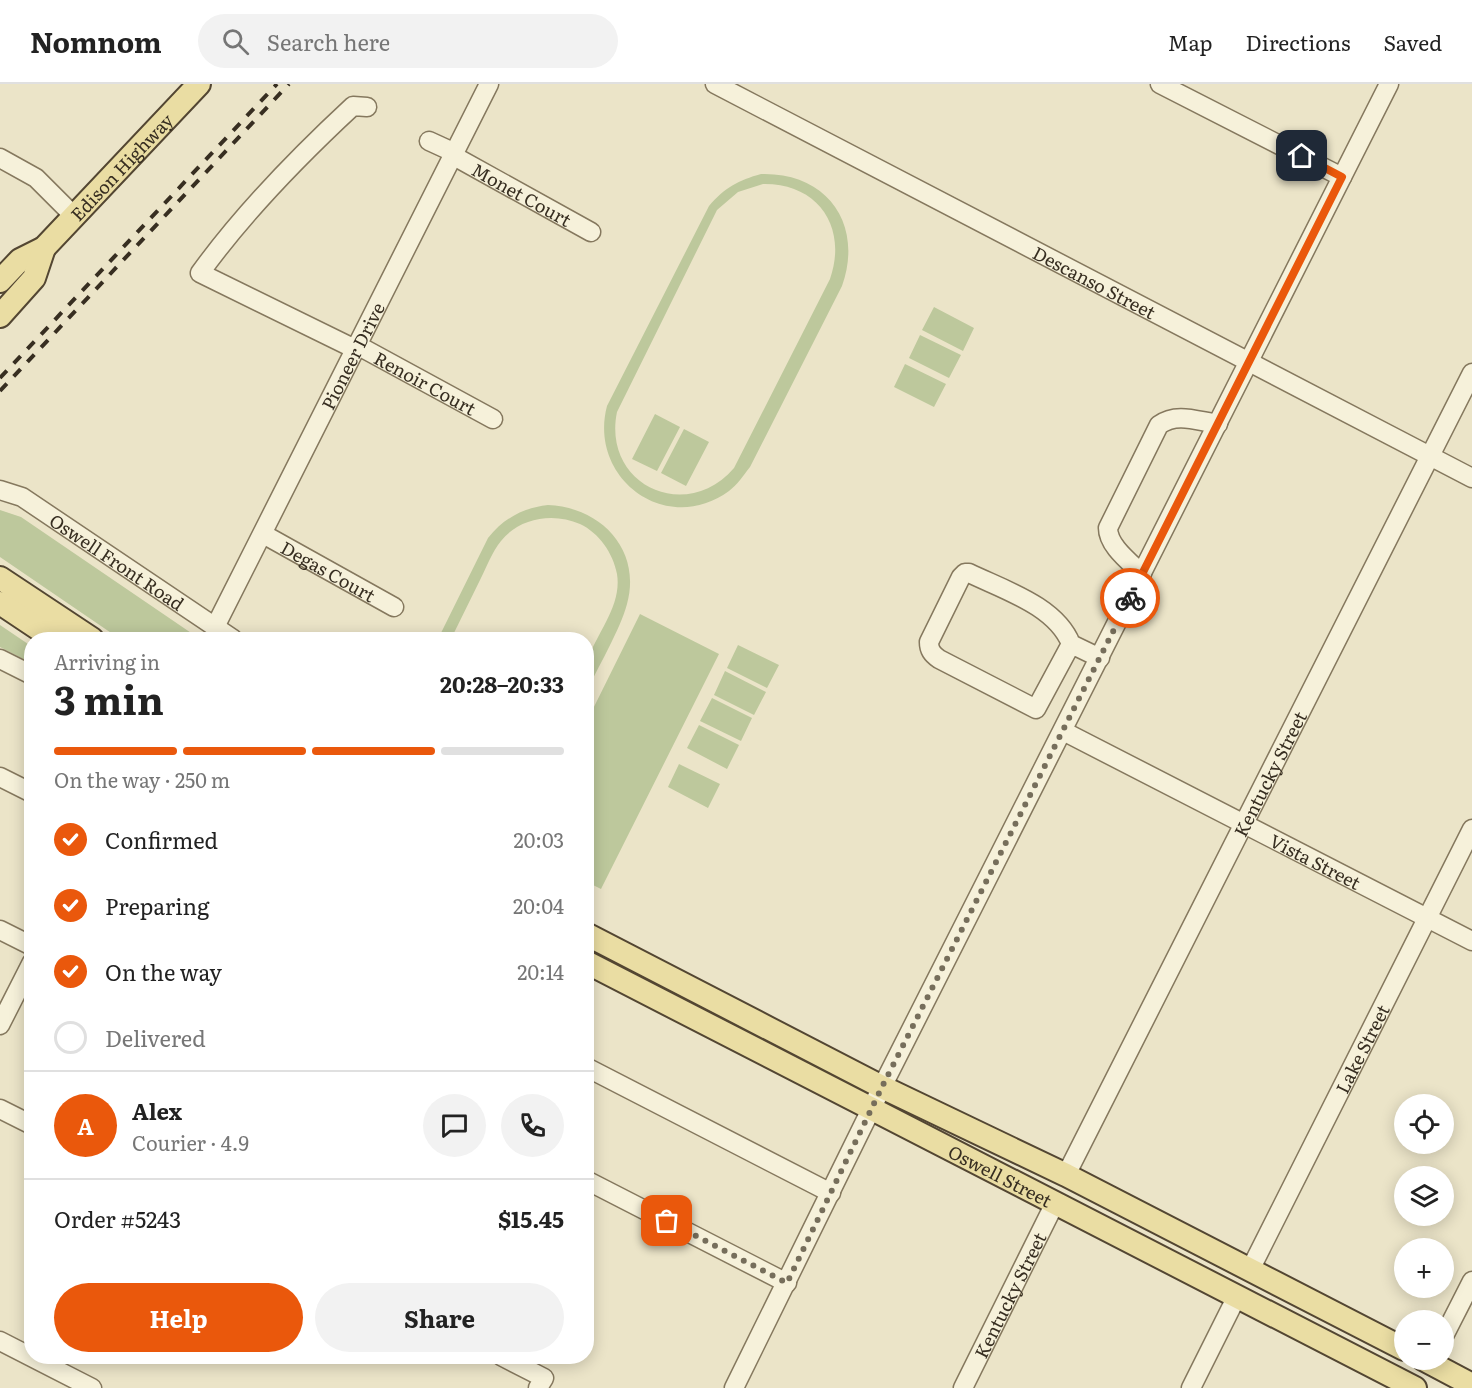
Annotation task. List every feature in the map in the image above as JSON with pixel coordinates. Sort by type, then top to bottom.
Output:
[{"type":"main road","name":"Edison Highway","points":[[2,275],[20,260],[44,248],[199,84]]},
{"type":"main road","name":"Edison Highway","points":[[0,316],[34,279],[44,248]]},
{"type":"main road","points":[[0,578],[81,632]]},
{"type":"main road","points":[[0,603],[44,632]]},
{"type":"main road","name":"Oswell Street","points":[[594,938],[882,1087],[1066,1175],[1394,1344]]},
{"type":"main road","name":"Oswell Street","points":[[594,966],[1415,1388]]},
{"type":"main road","points":[[1446,1370],[1472,1385]]},
{"type":"street","name":"Pioneer Drive","points":[[215,627],[489,84]]},
{"type":"street","name":"Descanso Street","points":[[715,84],[1472,478]]},
{"type":"street","points":[[1160,84],[1342,177]]},
{"type":"street","points":[[734,1388],[882,1087],[1389,84]]},
{"type":"street","name":"Renoir Court","points":[[367,106],[353,106],[329,129],[229,233],[200,273],[356,347],[493,419]]},
{"type":"street","name":"Monet Court","points":[[429,141],[591,232]]},
{"type":"street","points":[[0,158],[36,178],[74,216]]},
{"type":"street","name":"Kentucky Street","points":[[1066,1175],[1472,373]]},
{"type":"street","points":[[1142,574],[1112,543],[1108,536],[1108,528],[1159,425],[1167,419],[1177,417],[1218,424]]},
{"type":"street","name":"Oswell Front Road","points":[[0,490],[22,497],[222,632]]},
{"type":"street","name":"Degas Court","points":[[263,534],[393,608]]},
{"type":"street","points":[[1071,644],[1036,709],[933,655],[929,648],[929,642],[961,577],[969,573],[1026,601],[1050,616],[1066,633],[1071,644],[1100,658]]},
{"type":"street","points":[[0,659],[24,671]]},
{"type":"street","name":"Vista Street","points":[[1064,730],[1472,941]]},
{"type":"street","points":[[0,777],[24,789]]},
{"type":"street","name":"Lake Street","points":[[1250,1270],[1472,829]]},
{"type":"street","points":[[0,930],[24,942]]},
{"type":"street","points":[[0,1025],[24,978]]},
{"type":"street","points":[[594,1071],[831,1193]]},
{"type":"street","points":[[0,1109],[24,1121]]},
{"type":"street","points":[[594,1184],[787,1283]]},
{"type":"street","name":"Kentucky Street","points":[[963,1388],[1054,1203]]},
{"type":"street","points":[[1454,1316],[1472,1281]]},
{"type":"street","points":[[1191,1388],[1237,1296]]},
{"type":"street","points":[[0,1341],[24,1353]]},
{"type":"street","points":[[45,1364],[92,1388]]},
{"type":"street","points":[[513,1364],[541,1383]]},
{"type":"green space","points":[[761,174],[784,176],[805,182],[821,192],[834,206],[843,223],[848,242],[848,263],[842,286],[750,467],[735,486],[705,504],[681,507],[658,503],[637,493],[621,477],[609,456],[604,432],[607,406],[709,206],[726,190]],"holes":[[[763,184],[799,191],[813,200],[824,212],[835,242],[835,260],[830,279],[734,468],[715,485],[693,493],[672,494],[652,488],[635,477],[622,459],[616,438],[617,412],[717,210],[738,192]]]},
{"type":"green space","points":[[934,307],[974,328],[963,351],[922,330]]},
{"type":"green space","points":[[920,335],[961,355],[949,378],[909,358]]},
{"type":"green space","points":[[905,364],[946,384],[934,407],[894,387]]},
{"type":"green space","points":[[655,414],[680,427],[657,471],[632,459]]},
{"type":"green space","points":[[684,429],[709,442],[686,486],[661,473]]},
{"type":"green space","points":[[548,505],[584,514],[600,523],[613,535],[622,549],[628,566],[630,584],[627,604],[594,677],[594,645],[613,607],[618,585],[617,574],[609,551],[599,538],[587,528],[570,520],[537,519],[508,533],[492,554],[454,632],[441,632],[488,538],[507,520],[530,509]]},
{"type":"green space","points":[[0,510],[21,517],[190,632],[110,632],[0,557]]},
{"type":"green space","points":[[640,614],[719,654],[601,889],[594,886],[594,707]]},
{"type":"green space","points":[[0,625],[24,641],[24,659],[0,647]]},
{"type":"green space","points":[[738,645],[779,665],[767,688],[727,668]]},
{"type":"green space","points":[[725,671],[766,692],[754,715],[714,695]]},
{"type":"green space","points":[[712,698],[752,718],[741,741],[700,721]]},
{"type":"green space","points":[[699,725],[739,745],[727,769],[687,748]]},
{"type":"green space","points":[[679,764],[720,784],[708,808],[668,787]]},
{"type":"railway","points":[[0,378],[277,84]]},
{"type":"railway","points":[[0,391],[289,84]]},
{"type":"way so far","points":[[667,1221],[787,1283],[882,1087],[1130,598]]},
{"type":"route","points":[[1130,598],[1342,177],[1302,156]]}]
